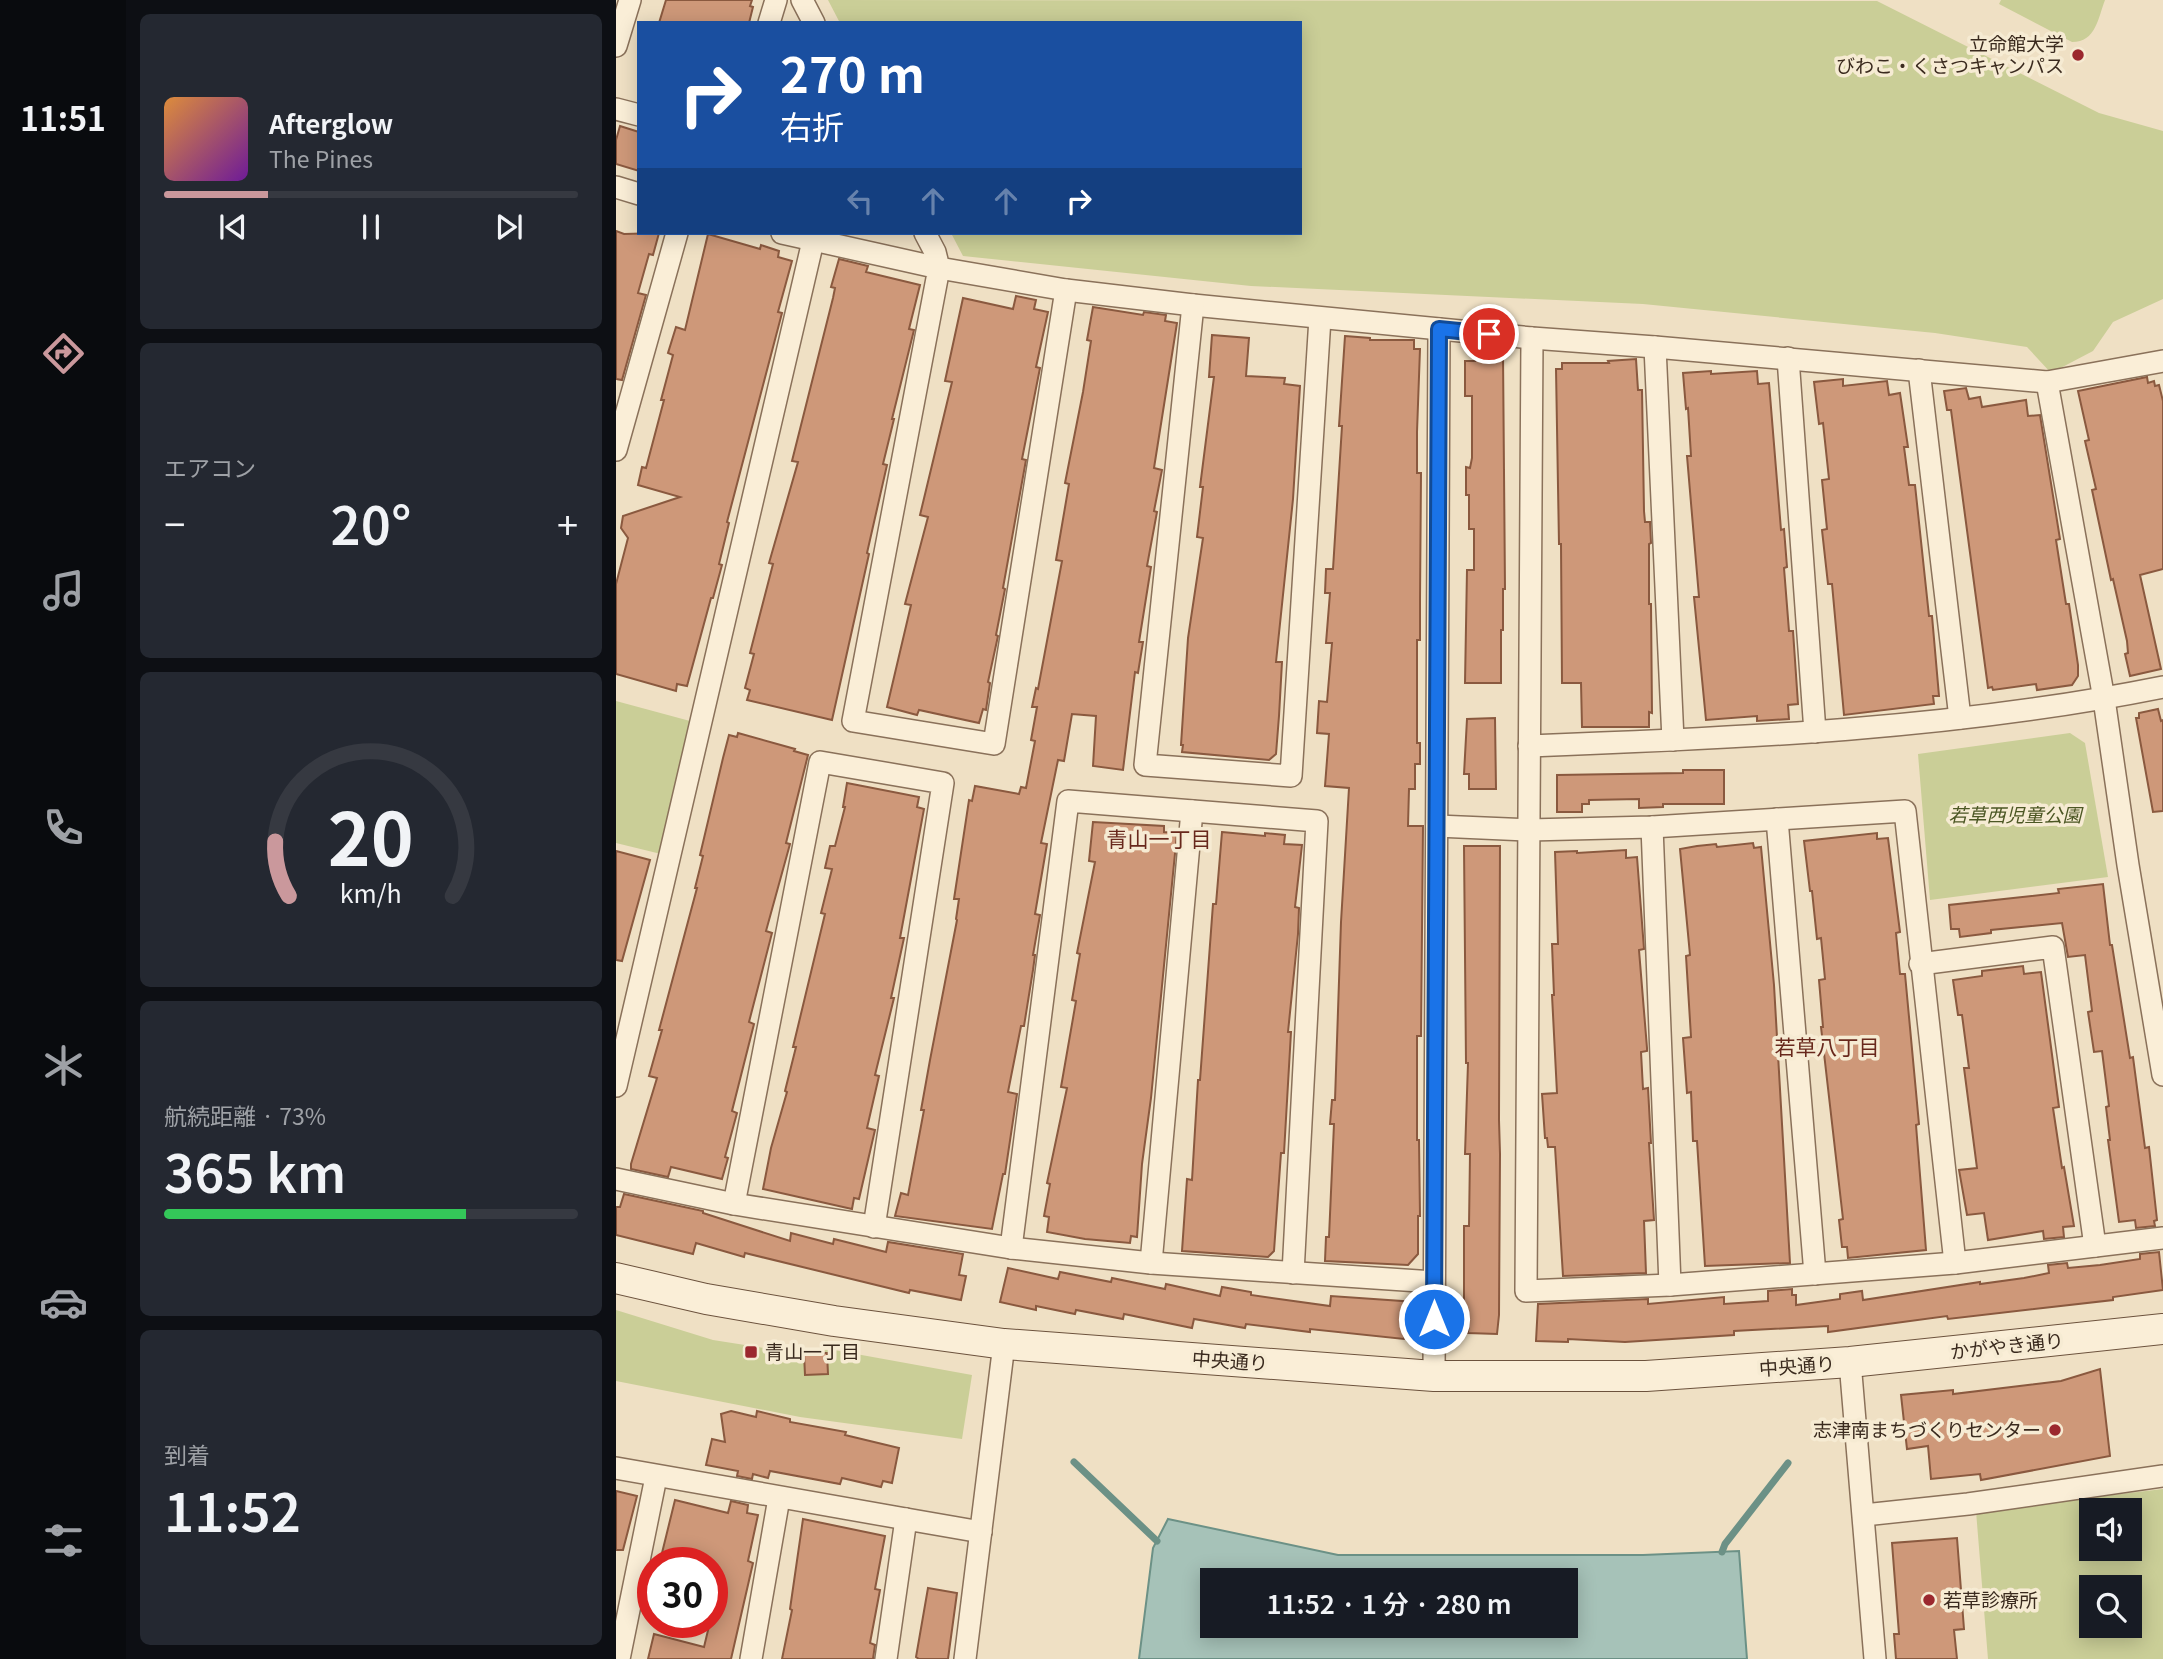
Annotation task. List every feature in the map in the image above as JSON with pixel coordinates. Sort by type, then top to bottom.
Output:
[{"type":"street","points":[[616,46],[630,0]]},
{"type":"street","points":[[770,21],[776,0]]},
{"type":"street","points":[[802,0],[813,21]]},
{"type":"street","points":[[616,109],[637,114]]},
{"type":"street","points":[[616,187],[637,193]]},
{"type":"street","points":[[616,450],[676,235]]},
{"type":"street","points":[[790,235],[939,268],[1066,290],[1532,338],[2047,382],[2163,361]]},
{"type":"street","points":[[926,235],[935,252],[939,268],[853,721],[994,744],[1066,290]]},
{"type":"street","points":[[616,1086],[813,241]]},
{"type":"street","points":[[1193,305],[1145,765],[1291,776],[1320,318]]},
{"type":"street","points":[[1434,1376],[1439,329]]},
{"type":"street","points":[[1532,338],[1526,1291],[1670,1285],[1955,1263],[2163,1238]]},
{"type":"street","points":[[1655,347],[1673,740]]},
{"type":"street","points":[[1788,358],[1815,732]]},
{"type":"street","points":[[1919,370],[1959,718]]},
{"type":"street","points":[[2047,382],[2104,699],[2127,865],[2163,1075]]},
{"type":"street","points":[[1529,746],[1815,732],[1959,718],[2104,699],[2163,687]]},
{"type":"street","points":[[734,1204],[820,762],[943,783],[874,1227]]},
{"type":"street","points":[[1011,1248],[1069,802],[1317,821],[1293,1273]]},
{"type":"street","points":[[1151,1263],[1192,811]]},
{"type":"street","points":[[1437,826],[1529,830],[1652,827],[1905,811],[1955,1263]]},
{"type":"street","points":[[1777,819],[1815,1274]]},
{"type":"street","points":[[1652,827],[1670,1285]]},
{"type":"street","points":[[1920,964],[2053,947],[2095,1246]]},
{"type":"street","points":[[616,1179],[734,1204],[1011,1248],[1151,1263],[1434,1282]]},
{"type":"street","name":"中央通り","points":[[616,1278],[706,1299],[834,1321],[1004,1344],[1434,1376],[1646,1376],[1850,1362]]},
{"type":"street","name":"かがやき通り","points":[[1850,1362],[2163,1329]]},
{"type":"street","points":[[965,1659],[1004,1344]]},
{"type":"street","points":[[1850,1362],[1875,1659]]},
{"type":"street","points":[[616,1468],[981,1532]]},
{"type":"street","points":[[1864,1515],[1968,1504],[2163,1476]]},
{"type":"street","points":[[619,1659],[656,1477]]},
{"type":"street","points":[[751,1659],[779,1498]]},
{"type":"street","points":[[886,1659],[906,1519]]},
{"type":"green space","points":[[828,0],[1877,1],[2099,113],[2163,131],[2163,299],[2113,322],[2093,351],[2051,373],[2027,347],[1935,333],[1643,304],[1251,286],[963,256],[952,235],[1302,235],[1302,21],[839,21]]},
{"type":"green space","points":[[2001,0],[2105,0],[2095,28],[2086,38],[2072,42],[1999,4]]},
{"type":"green space","points":[[616,701],[690,721],[661,854],[616,843]]},
{"type":"green space","name":"若草西児童公園","points":[[2070,733],[2085,743],[2108,877],[1930,900],[1918,754]]},
{"type":"green space","points":[[616,1310],[713,1340],[784,1351],[834,1350],[972,1375],[962,1439],[800,1417],[616,1381]]},
{"type":"green space","points":[[2163,1489],[2163,1659],[1988,1659],[1976,1511],[2079,1499],[2079,1561],[2142,1561],[2142,1498],[2086,1498]]},
{"type":"water","points":[[1168,1519],[1338,1555],[1643,1555],[1739,1551],[1747,1659],[1139,1659],[1153,1548]]},
{"type":"building","points":[[666,0],[752,0],[750,21],[660,21]]},
{"type":"building","points":[[620,126],[637,131],[637,170],[616,164],[616,140]]},
{"type":"building","points":[[616,231],[624,234],[658,235],[653,255],[649,254],[638,293],[646,295],[622,380],[616,379]]},
{"type":"building","points":[[708,235],[760,249],[761,245],[779,251],[778,257],[792,261],[778,312],[782,313],[727,522],[729,523],[719,564],[722,565],[687,686],[677,684],[676,691],[616,674],[616,584],[628,538],[621,528],[623,516],[680,497],[638,485],[642,467],[646,468],[664,400],[661,400],[673,355],[668,353],[676,327],[685,330]]},
{"type":"building","points":[[839,259],[868,266],[866,272],[920,285],[909,329],[914,330],[883,464],[887,465],[867,553],[869,554],[832,720],[747,700],[750,690],[745,688],[754,654],[750,653],[773,564],[769,563],[798,462],[792,461],[833,298],[835,288],[831,287]]},
{"type":"building","points":[[1016,296],[1036,300],[1034,309],[1048,312],[1036,367],[1040,368],[1022,459],[1026,460],[1003,588],[1005,589],[988,682],[986,710],[983,709],[979,723],[919,710],[917,715],[887,707],[911,605],[905,604],[928,517],[920,515],[952,382],[945,381],[963,298],[1013,309]]},
{"type":"building","points":[[1093,307],[1143,315],[1144,312],[1166,315],[1165,321],[1177,323],[1154,468],[1162,470],[1147,566],[1151,567],[1139,642],[1143,642],[1138,673],[1135,672],[1123,770],[1093,766],[1096,716],[1072,714],[1064,761],[1058,760],[1041,843],[1047,844],[1035,914],[1040,915],[1035,955],[1024,1026],[1021,1026],[1008,1092],[1017,1094],[1005,1174],[992,1229],[895,1216],[901,1193],[908,1195],[924,1110],[921,1110],[957,920],[959,899],[954,899],[969,800],[972,801],[975,786],[1019,794],[1021,787],[1026,788],[1035,741],[1031,740],[1037,707],[1032,707],[1036,688],[1038,689],[1062,561],[1056,560],[1069,484],[1065,483],[1083,392],[1091,341],[1087,340]]},
{"type":"building","points":[[1212,335],[1249,338],[1246,376],[1285,378],[1284,384],[1300,386],[1293,499],[1276,662],[1282,662],[1276,754],[1269,760],[1182,752],[1181,745],[1188,638],[1203,538],[1197,537],[1203,487],[1200,487],[1214,377],[1209,377]]},
{"type":"building","points":[[1345,336],[1370,340],[1414,340],[1414,349],[1420,349],[1417,432],[1417,473],[1421,473],[1417,743],[1420,743],[1420,764],[1415,764],[1415,789],[1409,789],[1408,826],[1423,826],[1421,1036],[1417,1036],[1420,1216],[1418,1254],[1408,1265],[1325,1261],[1326,1237],[1329,1237],[1334,1124],[1330,1124],[1332,1100],[1335,1100],[1349,788],[1325,786],[1329,734],[1317,733],[1319,701],[1327,702],[1332,643],[1326,643],[1330,593],[1325,593],[1326,569],[1333,569]]},
{"type":"building","points":[[1475,354],[1503,354],[1505,589],[1501,630],[1501,683],[1465,683],[1467,570],[1474,570],[1474,529],[1469,529],[1469,495],[1466,495],[1466,467],[1470,468],[1472,458],[1472,396],[1465,396],[1465,361],[1475,361]]},
{"type":"building","points":[[1636,359],[1638,390],[1642,390],[1644,511],[1645,522],[1650,522],[1651,543],[1649,604],[1652,713],[1649,712],[1649,727],[1582,727],[1581,683],[1562,683],[1556,369],[1562,369],[1562,363],[1609,363],[1608,361]]},
{"type":"building","points":[[1711,371],[1711,374],[1757,371],[1758,384],[1769,383],[1781,530],[1784,529],[1789,631],[1793,631],[1798,704],[1788,705],[1789,719],[1757,721],[1757,716],[1706,720],[1694,597],[1699,597],[1687,456],[1691,456],[1688,408],[1686,409],[1683,373]]},
{"type":"building","points":[[2147,377],[2148,383],[2154,381],[2155,386],[2159,385],[2163,401],[2163,569],[2140,575],[2161,669],[2130,676],[2125,654],[2128,653],[2127,641],[2092,490],[2096,489],[2085,441],[2089,440],[2078,391]]},
{"type":"building","points":[[1843,379],[1843,386],[1887,381],[1889,395],[1900,393],[1908,447],[1904,447],[1909,485],[1915,485],[1929,616],[1932,616],[1939,696],[1933,696],[1934,704],[1844,715],[1832,584],[1828,584],[1822,530],[1827,529],[1822,480],[1829,479],[1823,423],[1819,424],[1814,382]]},
{"type":"building","points":[[1966,388],[1969,399],[1980,397],[1982,407],[2026,400],[2028,416],[2040,415],[2060,539],[2056,540],[2078,665],[2078,676],[2072,685],[2037,690],[2036,684],[1993,690],[1992,687],[1988,688],[1951,410],[1947,410],[1944,391]]},
{"type":"building","points":[[2158,709],[2161,721],[2163,720],[2163,811],[2153,812],[2136,718],[2139,718],[2139,713]]},
{"type":"building","points":[[1495,718],[1496,789],[1469,789],[1469,774],[1464,774],[1467,719]]},
{"type":"building","points":[[738,733],[808,755],[786,843],[790,844],[766,931],[772,933],[749,1022],[754,1024],[732,1111],[737,1113],[722,1179],[671,1167],[668,1177],[631,1169],[631,1164],[657,1078],[649,1076],[697,888],[703,856],[700,855],[723,758],[729,735],[737,737]]},
{"type":"building","points":[[1683,770],[1724,770],[1724,804],[1663,804],[1663,807],[1639,808],[1639,799],[1589,800],[1589,804],[1582,804],[1582,812],[1557,812],[1557,775],[1683,773]]},
{"type":"building","points":[[847,783],[919,797],[917,807],[924,809],[900,938],[904,938],[891,998],[894,998],[875,1075],[879,1076],[867,1128],[875,1130],[859,1199],[854,1198],[852,1209],[763,1189],[825,914],[821,913],[832,869],[825,868],[830,846],[835,846],[845,807]]},
{"type":"building","points":[[1093,822],[1164,826],[1164,832],[1177,833],[1142,1164],[1137,1237],[1131,1236],[1130,1243],[1047,1232],[1049,1217],[1044,1216],[1050,1184],[1047,1183],[1067,1088],[1061,1087],[1076,1001],[1072,1000],[1080,954],[1077,953],[1095,862],[1089,861]]},
{"type":"building","points":[[1222,832],[1285,835],[1284,844],[1302,845],[1295,907],[1299,908],[1298,934],[1288,1032],[1291,1032],[1284,1153],[1281,1153],[1274,1251],[1268,1257],[1182,1251],[1187,1179],[1192,1180],[1213,904],[1216,904]]},
{"type":"building","points":[[1877,833],[1877,839],[1888,838],[1900,932],[1896,933],[1900,974],[1905,974],[1919,1124],[1916,1125],[1926,1250],[1848,1258],[1847,1247],[1842,1247],[1839,1220],[1843,1219],[1821,1027],[1819,980],[1825,979],[1821,938],[1817,939],[1804,841]]},
{"type":"building","points":[[1753,843],[1754,848],[1761,847],[1774,985],[1790,1263],[1705,1266],[1697,1141],[1693,1141],[1691,1092],[1687,1093],[1683,1038],[1691,1037],[1686,956],[1690,955],[1680,849]]},
{"type":"building","points":[[1464,846],[1500,846],[1497,1334],[1468,1333],[1469,1321],[1464,1321],[1464,1226],[1469,1226],[1470,1154],[1465,1154],[1468,1063]]},
{"type":"building","points":[[1626,850],[1626,858],[1637,857],[1644,949],[1639,950],[1647,1051],[1641,1052],[1643,1089],[1648,1088],[1654,1220],[1644,1221],[1646,1273],[1563,1276],[1555,1147],[1548,1147],[1545,1138],[1542,1094],[1557,1093],[1552,995],[1552,944],[1558,944],[1555,852]]},
{"type":"building","points":[[616,851],[650,860],[622,961],[616,960]]},
{"type":"building","points":[[2103,884],[2110,945],[2130,1058],[2133,1057],[2145,1148],[2149,1147],[2157,1220],[2154,1221],[2155,1226],[2136,1228],[2135,1220],[2119,1222],[2108,1140],[2106,1107],[2109,1106],[2102,1051],[2094,1052],[2088,1012],[2092,1011],[2085,955],[2068,957],[2062,923],[1991,930],[1991,933],[1960,937],[1959,929],[1951,929],[1949,905],[2059,893],[2058,889]]},
{"type":"building","points":[[2023,966],[2024,974],[2041,972],[2059,1107],[2053,1108],[2074,1226],[2063,1227],[2064,1237],[2044,1239],[2043,1231],[1988,1240],[1984,1213],[1967,1215],[1959,1170],[1977,1168],[1964,1068],[1969,1068],[1962,1015],[1958,1015],[1953,980],[1982,976],[1982,971]]},
{"type":"building","points":[[624,1194],[703,1211],[790,1241],[791,1233],[833,1244],[834,1239],[886,1252],[888,1242],[963,1254],[959,1275],[966,1276],[961,1300],[910,1290],[909,1293],[745,1253],[744,1257],[696,1243],[693,1254],[616,1235],[616,1207],[620,1207]]},
{"type":"building","points":[[2159,1252],[2163,1290],[2113,1297],[2113,1300],[1948,1319],[1947,1316],[1828,1332],[1828,1326],[1734,1331],[1734,1335],[1625,1342],[1568,1339],[1568,1342],[1536,1341],[1538,1304],[1648,1299],[1648,1304],[1724,1297],[1724,1304],[1768,1301],[1768,1291],[1792,1289],[1792,1295],[1796,1295],[1796,1305],[1840,1299],[1840,1294],[1862,1291],[1863,1300],[2024,1278],[2049,1273],[2048,1265],[2067,1263],[2068,1268],[2100,1265],[2140,1259],[2140,1254]]},
{"type":"building","points":[[1008,1268],[1058,1279],[1060,1272],[1111,1282],[1112,1278],[1165,1289],[1166,1284],[1220,1296],[1222,1287],[1251,1292],[1251,1295],[1330,1306],[1331,1296],[1416,1302],[1414,1326],[1410,1326],[1404,1339],[1246,1324],[1245,1328],[1194,1319],[1192,1328],[1124,1314],[1123,1319],[1076,1310],[1075,1314],[1036,1306],[1036,1310],[1000,1302]]},
{"type":"building","points":[[804,1353],[827,1353],[828,1374],[805,1375]]},
{"type":"building","name":"志津南まちづくりセンター","points":[[2100,1369],[2110,1456],[1981,1480],[1980,1474],[1931,1479],[1928,1446],[1907,1449],[1901,1395],[1953,1390],[1953,1394],[2061,1381]]},
{"type":"building","points":[[731,1411],[756,1417],[757,1411],[790,1419],[790,1422],[846,1432],[845,1435],[899,1448],[892,1483],[883,1481],[881,1487],[842,1478],[840,1484],[770,1471],[768,1478],[753,1474],[752,1479],[737,1476],[738,1471],[706,1465],[712,1439],[725,1442],[721,1414]]},
{"type":"building","points":[[616,1491],[637,1496],[623,1550],[616,1550]]},
{"type":"building","points":[[675,1500],[728,1513],[731,1501],[748,1505],[747,1513],[758,1515],[748,1561],[753,1563],[731,1659],[648,1659],[653,1638],[669,1638],[704,1647],[706,1638],[728,1638],[728,1547],[663,1547]]},
{"type":"building","points":[[803,1519],[885,1536],[875,1589],[880,1590],[870,1643],[875,1645],[873,1659],[782,1659],[792,1610],[790,1609]]},
{"type":"building","name":"若草診療所","points":[[1957,1538],[1964,1629],[1954,1630],[1957,1659],[1896,1659],[1894,1634],[1899,1634],[1892,1543]]},
{"type":"building","points":[[928,1588],[957,1593],[948,1659],[916,1657]]},
{"type":"waterway","points":[[1074,1462],[1157,1541]]},
{"type":"waterway","points":[[1722,1552],[1725,1544],[1788,1463]]},
{"type":"place","name":"立命館大学 びわこ・くさつキャンパス","points":[[2078,55]]},
{"type":"place","name":"青山一丁目","points":[[751,1352]]},
{"type":"place","name":"志津南まちづくりセンター","points":[[2055,1430]]},
{"type":"place","name":"若草診療所","points":[[1929,1600]]},
{"type":"district","name":"青山一丁目","points":[[1159,840]]},
{"type":"district","name":"若草八丁目","points":[[1827,1048]]},
{"type":"route","points":[[1434,1319],[1439,329],[1489,334]]}]
